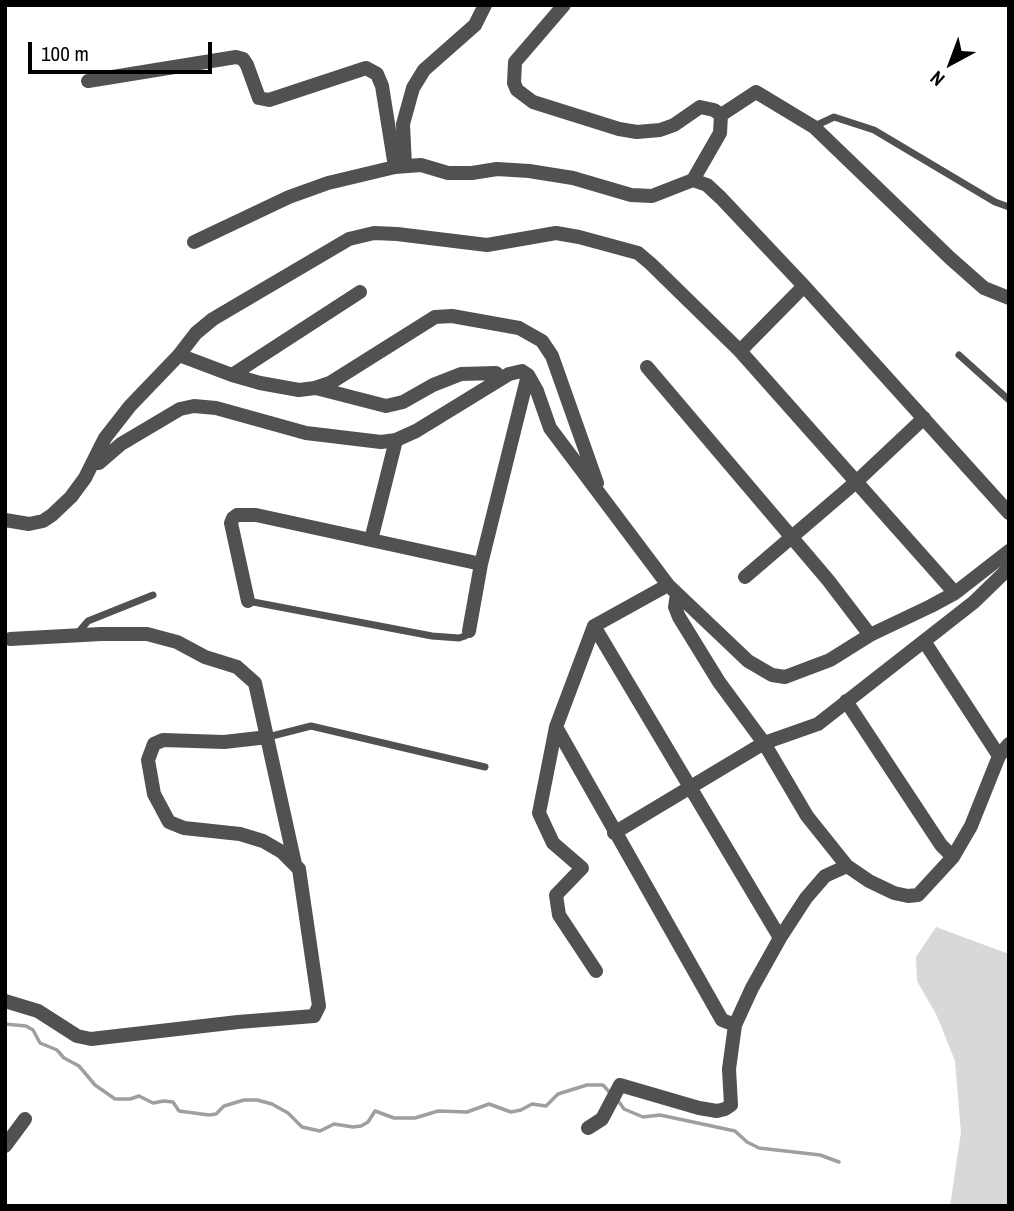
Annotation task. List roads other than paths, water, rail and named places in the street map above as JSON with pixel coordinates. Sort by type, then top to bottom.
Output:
[{"type":"street","points":[[400,166],[402,124],[413,88],[424,70],[475,25],[485,5]]},
{"type":"street","points":[[564,5],[515,62],[514,83],[522,96],[533,103],[637,132],[667,128],[700,107],[707,107],[720,115]]},
{"type":"street","points":[[88,81],[236,57],[243,59],[247,65],[259,98],[269,100],[366,68],[377,74],[382,86],[400,166]]},
{"type":"street","points":[[720,115],[756,92],[814,127],[984,288],[1009,298]]},
{"type":"street","points":[[194,242],[289,197],[328,183],[400,166],[421,165],[448,173],[497,169],[529,171],[573,178],[631,195],[652,195],[693,180],[720,133],[720,115]]},
{"type":"street","points":[[693,180],[714,192],[804,286],[1009,513]]},
{"type":"street","points":[[5,520],[29,524],[43,521],[71,497],[85,478],[105,438],[196,333],[213,319],[349,239],[374,233],[423,236],[486,245],[556,233],[638,253],[740,351],[955,593]]},
{"type":"street","points":[[740,351],[804,286]]},
{"type":"street","points":[[232,376],[360,292]]},
{"type":"street","points":[[179,355],[232,376],[299,390],[330,383],[435,317],[452,316],[519,328],[542,341],[552,356],[604,501]]},
{"type":"street","points":[[647,367],[828,580],[870,635]]},
{"type":"street","points":[[93,462],[99,463],[121,444],[180,409],[194,405],[216,408],[306,433],[381,442],[397,440],[501,378],[522,371],[528,375],[537,391],[550,428],[672,589],[735,649],[772,676],[785,677],[831,660],[870,635],[955,593],[1008,554]]},
{"type":"street","points":[[315,388],[386,406],[403,402],[433,385],[461,374],[496,373],[501,378]]},
{"type":"street","points":[[469,631],[481,565],[528,375]]},
{"type":"street","points":[[745,577],[793,539],[924,418]]},
{"type":"street","points":[[371,540],[397,440]]},
{"type":"street","points":[[248,601],[231,523],[237,515],[256,515],[481,565]]},
{"type":"street","points":[[614,833],[764,743],[818,724],[974,602],[1009,568]]},
{"type":"street","points":[[596,971],[559,915],[556,895],[582,868],[553,843],[539,813],[555,727],[594,626],[672,589]]},
{"type":"street","points":[[672,589],[679,617],[719,682],[764,743],[807,816],[846,866],[894,893],[918,895],[953,856],[971,826],[999,756],[1009,744]]},
{"type":"street","points":[[594,626],[780,939]]},
{"type":"street","points":[[10,639],[147,634],[177,642],[205,657],[237,667],[255,683],[295,866]]},
{"type":"street","points":[[924,641],[999,756]]},
{"type":"street","points":[[846,701],[941,845],[953,856]]},
{"type":"street","points":[[555,727],[722,1020],[735,1025]]},
{"type":"street","points":[[5,1001],[38,1011],[77,1036],[91,1039],[238,1021],[314,1016],[319,1006],[317,979],[299,869],[282,852],[263,841],[240,834],[184,828],[169,822],[154,794],[148,760],[154,744],[163,740],[225,742],[268,737]]},
{"type":"street","points":[[588,1128],[602,1119],[620,1085],[699,1108],[717,1111],[725,1109],[732,1100],[729,1069],[735,1025],[752,988],[806,898],[825,876],[846,866]]},
{"type":"street","points":[[5,1146],[25,1119]]},
{"type":"lane","points":[[814,127],[834,117],[874,130],[995,202],[1009,207]]},
{"type":"lane","points":[[959,355],[1009,400]]},
{"type":"lane","points":[[76,635],[88,621],[153,595]]},
{"type":"lane","points":[[248,601],[432,636],[459,638],[469,631]]},
{"type":"lane","points":[[268,737],[311,726],[485,768]]},
{"type":"waterway","points":[[5,1024],[26,1026],[33,1030],[40,1043],[57,1050],[64,1058],[79,1066],[95,1085],[115,1099],[139,1096],[153,1103],[173,1102],[179,1111],[209,1115],[216,1114],[224,1106],[244,1100],[257,1100],[272,1104],[288,1113],[302,1127],[320,1131],[334,1124],[361,1126],[368,1122],[375,1111],[394,1118],[415,1118],[438,1111],[467,1112],[489,1104],[511,1112],[532,1104],[546,1106],[558,1094],[587,1085],[603,1085],[611,1094]]},
{"type":"waterway","points":[[617,1099],[624,1109],[643,1117],[660,1115],[735,1131],[759,1148],[820,1155],[839,1162]]}]
